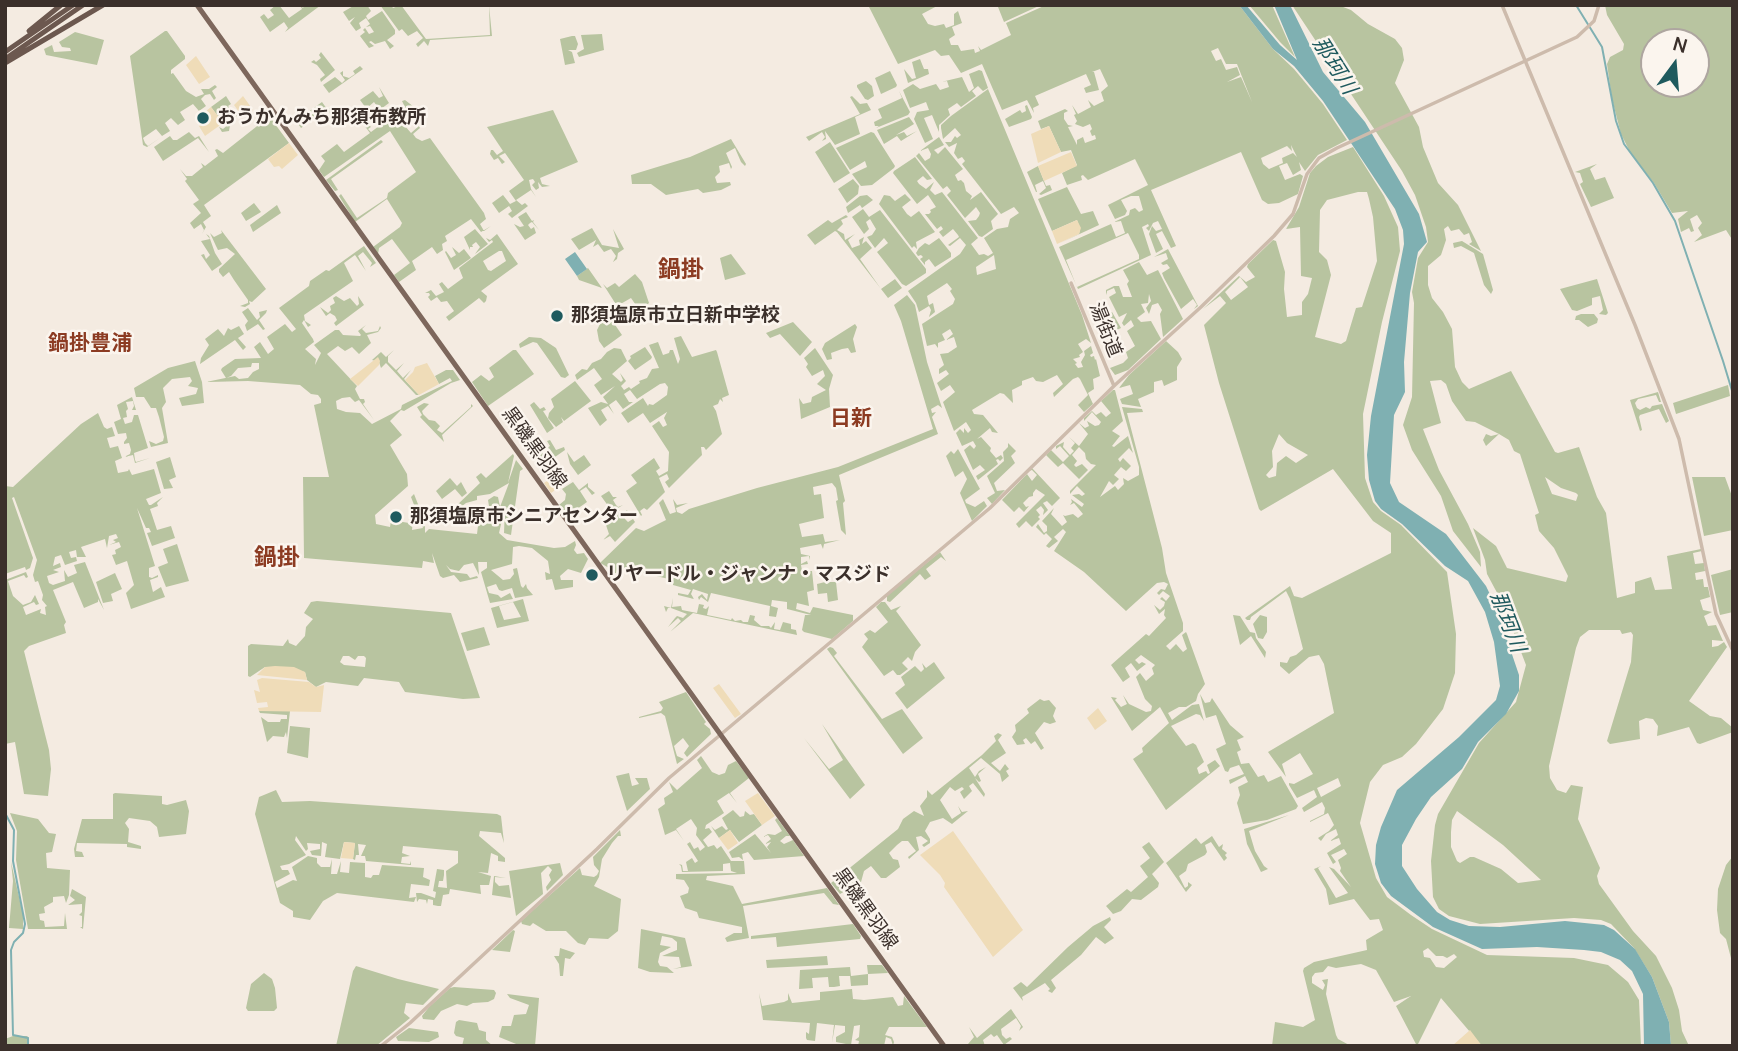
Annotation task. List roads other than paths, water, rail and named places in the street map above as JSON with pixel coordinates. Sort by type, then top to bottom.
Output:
[{"type":"highway","points":[[5,52],[61,5]]},
{"type":"highway","points":[[5,52],[73,5]]},
{"type":"highway","points":[[5,61],[83,5]]},
{"type":"highway","points":[[5,61],[103,5]]},
{"type":"main road","name":"黒磯黒羽線","points":[[197,5],[944,1046]]},
{"type":"street","points":[[1502,5],[1632,316],[1679,439],[1716,614],[1733,651]]},
{"type":"street","points":[[381,1046],[410,1023],[669,778],[989,509],[1114,386],[1274,236],[1293,214],[1312,165],[1319,158],[1584,33],[1594,21],[1599,5]]},
{"type":"street","name":"湯街道","points":[[1071,283],[1114,386]]},
{"type":"water","points":[[1239,5],[1246,5],[1280,45],[1297,60],[1274,5],[1290,5],[1323,72],[1365,122],[1419,214],[1427,242],[1418,252],[1410,293],[1404,362],[1405,392],[1394,415],[1390,483],[1399,502],[1446,534],[1486,586],[1519,675],[1519,691],[1506,714],[1478,742],[1462,769],[1431,797],[1416,819],[1402,845],[1402,866],[1437,912],[1450,920],[1469,926],[1500,927],[1565,921],[1604,925],[1614,930],[1635,949],[1652,977],[1669,1022],[1671,1046],[1644,1046],[1643,994],[1632,971],[1620,960],[1601,952],[1584,950],[1537,947],[1482,949],[1433,927],[1391,896],[1381,883],[1375,864],[1376,845],[1397,790],[1459,737],[1496,700],[1500,686],[1494,642],[1485,612],[1468,581],[1445,566],[1402,524],[1381,509],[1375,501],[1369,480],[1367,455],[1371,416],[1404,244],[1403,230],[1395,209],[1323,101],[1294,66],[1273,49]]},
{"type":"water","points":[[575,252],[587,269],[577,276],[565,259]]},
{"type":"waterway","points":[[1576,5],[1602,47],[1616,121],[1624,144],[1653,183],[1675,221],[1733,394]]},
{"type":"waterway","points":[[5,813],[14,830],[13,861],[25,924],[23,933],[14,942],[11,950],[13,1035],[28,1038],[28,1046]]},
{"type":"place","name":"おうかんみち那須布教所","points":[[203,118]]},
{"type":"place","name":"那須塩原市立日新中学校","points":[[557,316]]},
{"type":"place","name":"那須塩原市シニアセンター","points":[[396,517]]},
{"type":"place","name":"リヤードル・ジャンナ・マスジド","points":[[592,575]]},
{"type":"district","name":"鍋掛","points":[[681,271]]},
{"type":"district","name":"鍋掛豊浦","points":[[90,344]]},
{"type":"district","name":"日新","points":[[851,419]]},
{"type":"district","name":"鍋掛","points":[[277,559]]},
{"type":"water label","name":"那珂川","points":[[1334,66]]},
{"type":"water label","name":"那珂川","points":[[1507,622]]}]
